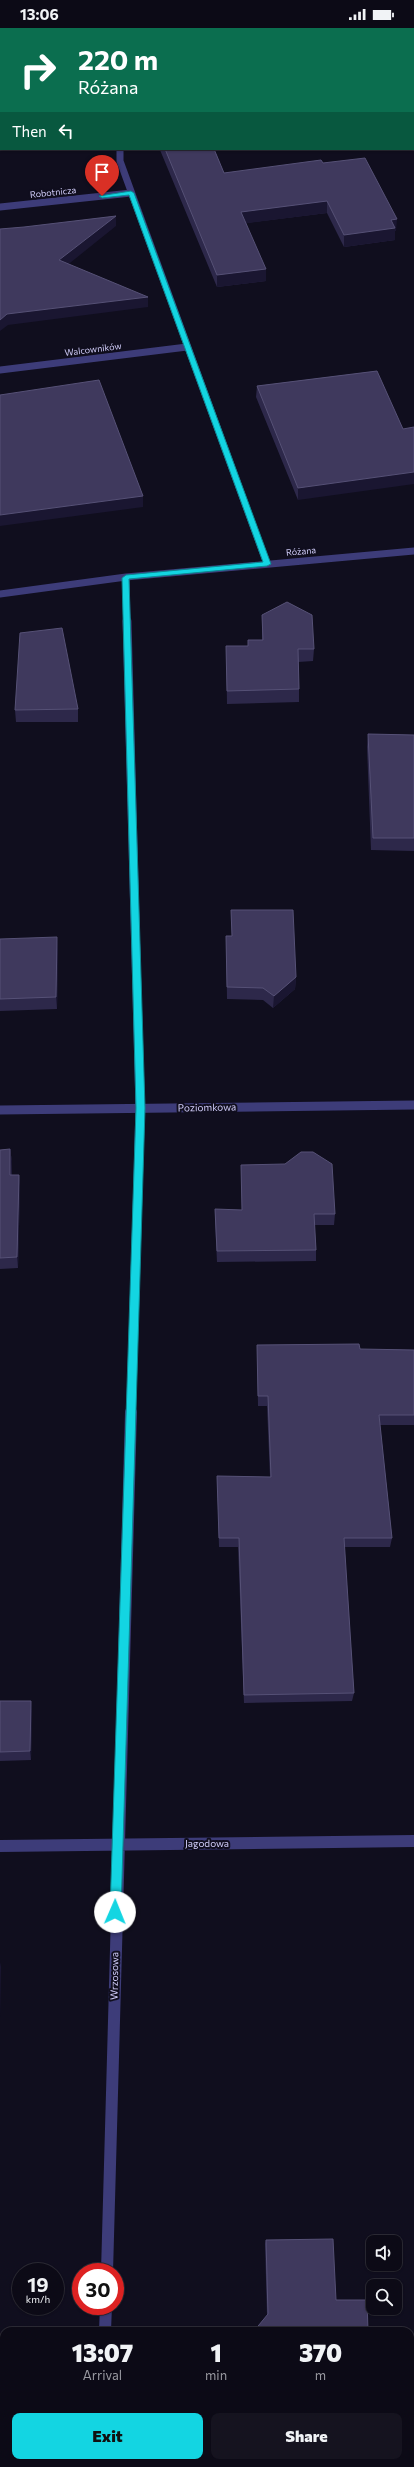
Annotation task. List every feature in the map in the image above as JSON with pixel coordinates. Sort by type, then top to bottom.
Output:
[{"type":"street","points":[[120,150],[120,161],[131,193],[267,564]]},
{"type":"street","name":"Robotnicza","points":[[0,207],[131,193]]},
{"type":"street","name":"Walcowników","points":[[0,370],[187,347]]},
{"type":"street","name":"Różana","points":[[0,594],[126,578],[414,551]]},
{"type":"street","name":"Wrzosowa","points":[[107,2263],[117,1843],[140,1108],[126,578]]},
{"type":"street","name":"Poziomkowa","points":[[0,1110],[414,1105]]},
{"type":"street","name":"Jagodowa","points":[[0,1846],[117,1843],[414,1841]]},
{"type":"street","points":[[105,2327],[106,2315]]},
{"type":"building","points":[[165,150],[214,150],[224,173],[321,160],[323,163],[365,158],[397,219],[391,220],[395,228],[344,235],[327,201],[241,212],[266,269],[217,275]]},
{"type":"building","points":[[116,216],[59,260],[148,297],[7,314],[0,320],[0,229]]},
{"type":"building","points":[[377,371],[403,429],[414,427],[414,472],[298,488],[257,386]]},
{"type":"building","points":[[99,380],[143,496],[0,515],[0,395]]},
{"type":"building","points":[[287,602],[312,615],[314,649],[298,649],[299,689],[227,691],[226,646],[248,646],[248,640],[263,640],[262,615]]},
{"type":"building","points":[[62,628],[78,709],[15,710],[20,633]]},
{"type":"building","points":[[368,734],[414,735],[414,838],[373,838]]},
{"type":"building","points":[[231,910],[293,910],[296,977],[274,996],[263,988],[227,987],[226,936],[232,936]]},
{"type":"building","points":[[57,937],[56,997],[0,999],[0,939]]},
{"type":"building","points":[[10,1149],[10,1175],[19,1175],[17,1257],[0,1258],[0,1150]]},
{"type":"building","points":[[301,1152],[313,1152],[332,1164],[335,1214],[314,1214],[316,1250],[217,1251],[215,1209],[242,1210],[241,1165],[285,1164]]},
{"type":"building","points":[[359,1344],[360,1349],[414,1350],[414,1415],[379,1415],[392,1538],[344,1538],[354,1693],[244,1695],[239,1538],[219,1538],[217,1476],[271,1477],[268,1396],[258,1396],[257,1345]]},
{"type":"building","points":[[0,1701],[31,1701],[30,1751],[0,1752]]},
{"type":"building","points":[[333,2239],[336,2300],[366,2300],[368,2327],[257,2327],[268,2314],[266,2240]]},
{"type":"route","points":[[102,196],[131,193],[267,564],[126,578],[140,1108],[115,1912]]}]
